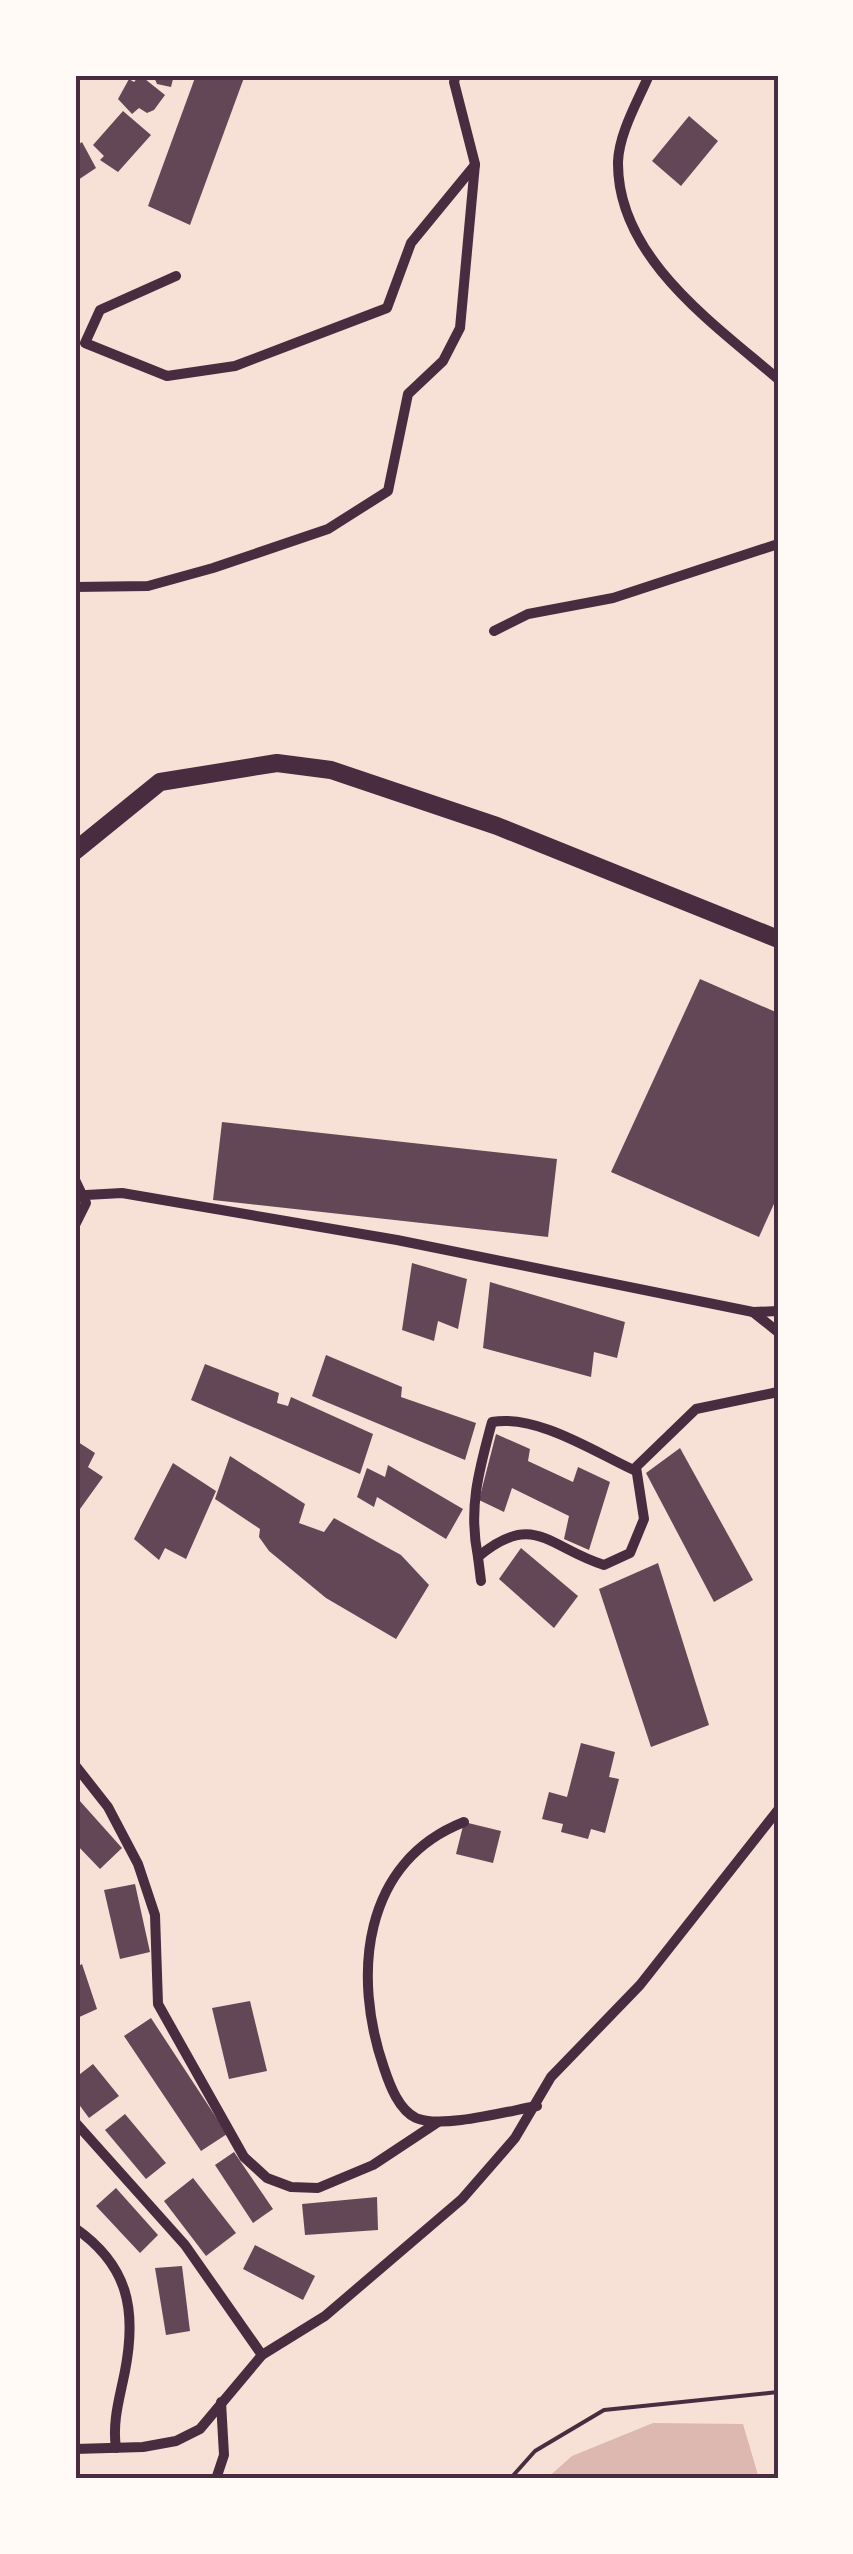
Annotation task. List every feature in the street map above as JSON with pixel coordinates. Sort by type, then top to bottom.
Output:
[{"type":"main road","points":[[75,851],[160,782],[277,763],[332,770],[498,826],[778,940]]},
{"type":"street","points":[[75,587],[148,586],[213,568],[328,529],[388,490],[408,394],[443,361],[460,328],[475,164],[454,82],[456,75]]},
{"type":"street","points":[[649,75],[618,159],[622,206],[639,242],[676,286],[778,379]]},
{"type":"street","points":[[176,276],[100,310],[85,343],[167,376],[235,366],[387,308],[410,243],[475,164]]},
{"type":"street","points":[[494,631],[528,614],[613,598],[778,544]]},
{"type":"street","points":[[75,1180],[86,1195],[85,1212],[75,1225]]},
{"type":"street","points":[[86,1195],[122,1193],[377,1236],[752,1312],[778,1310]]},
{"type":"street","points":[[752,1312],[778,1332]]},
{"type":"street","points":[[478,1557],[492,1545],[526,1531],[544,1535],[578,1557],[604,1565],[630,1553],[644,1520],[636,1471],[654,1447],[696,1409],[778,1392]]},
{"type":"street","points":[[480,1581],[471,1521],[474,1486],[492,1422],[505,1420],[553,1434],[636,1471]]},
{"type":"street","points":[[75,1764],[108,1807],[138,1864],[156,1915],[158,2004],[244,2157],[267,2178],[291,2187],[318,2188],[373,2164],[438,2122],[537,2106]]},
{"type":"street","points":[[75,2449],[176,2440],[200,2429],[262,2355],[325,2316],[462,2199],[515,2138],[551,2078],[640,1985],[778,1810]]},
{"type":"street","points":[[438,2122],[407,2113],[387,2076],[369,2009],[366,1960],[380,1908],[396,1876],[432,1834],[464,1822]]},
{"type":"street","points":[[75,2122],[185,2245],[262,2355]]},
{"type":"street","points":[[75,2228],[120,2271],[127,2302],[126,2364],[113,2429],[116,2448]]},
{"type":"street","points":[[216,2479],[224,2455],[221,2402]]},
{"type":"path","points":[[510,2479],[535,2451],[604,2410],[778,2392]]},
{"type":"shaded area","points":[[653,2423],[743,2424],[758,2475],[778,2479],[546,2479],[572,2456]]},
{"type":"building","points":[[140,75],[165,95],[154,110],[147,113],[139,108],[132,114],[118,99],[129,79],[134,82]]},
{"type":"building","points":[[153,75],[174,75],[171,87],[157,84]]},
{"type":"building","points":[[196,75],[245,75],[190,225],[148,206]]},
{"type":"building","points":[[123,111],[151,135],[118,172],[100,160],[104,156],[93,145]]},
{"type":"building","points":[[689,116],[718,141],[681,186],[652,161]]},
{"type":"building","points":[[82,142],[96,168],[75,182],[75,147]]},
{"type":"building","points":[[700,979],[778,1013],[778,1195],[759,1237],[611,1172]]},
{"type":"building","points":[[222,1122],[557,1159],[548,1237],[213,1200]]},
{"type":"building","points":[[412,1263],[467,1279],[458,1329],[438,1321],[434,1341],[402,1330]]},
{"type":"building","points":[[490,1282],[625,1322],[617,1358],[594,1352],[591,1377],[483,1348]]},
{"type":"building","points":[[326,1355],[402,1387],[401,1397],[476,1423],[465,1460],[312,1396]]},
{"type":"building","points":[[205,1364],[279,1393],[277,1403],[288,1406],[291,1397],[373,1434],[360,1474],[191,1400]]},
{"type":"building","points":[[496,1434],[530,1449],[528,1461],[573,1482],[578,1467],[610,1482],[589,1550],[564,1539],[569,1516],[512,1488],[504,1512],[479,1500]]},
{"type":"building","points":[[75,1440],[95,1453],[88,1467],[103,1477],[75,1516]]},
{"type":"building","points":[[680,1448],[753,1580],[714,1602],[646,1473]]},
{"type":"building","points":[[230,1456],[305,1504],[299,1523],[324,1532],[334,1518],[401,1555],[429,1585],[396,1639],[326,1598],[269,1551],[259,1537],[260,1529],[215,1499]]},
{"type":"building","points":[[173,1463],[216,1491],[186,1559],[165,1548],[159,1560],[134,1539]]},
{"type":"building","points":[[388,1465],[463,1509],[446,1539],[377,1497],[374,1507],[357,1497],[367,1468],[385,1477]]},
{"type":"building","points":[[521,1548],[578,1596],[554,1628],[499,1579]]},
{"type":"building","points":[[658,1563],[709,1725],[651,1747],[599,1589]]},
{"type":"building","points":[[581,1743],[615,1752],[609,1777],[619,1779],[605,1833],[591,1829],[588,1839],[561,1832],[563,1824],[542,1819],[549,1792],[567,1797]]},
{"type":"building","points":[[79,1800],[122,1848],[100,1869],[75,1843],[75,1805]]},
{"type":"building","points":[[464,1822],[501,1831],[493,1863],[456,1854]]},
{"type":"building","points":[[135,1884],[150,1952],[120,1959],[104,1890]]},
{"type":"building","points":[[82,1964],[97,2009],[75,2019],[75,1968]]},
{"type":"building","points":[[250,2001],[267,2071],[229,2079],[212,2008]]},
{"type":"building","points":[[151,2018],[227,2134],[201,2151],[124,2036]]},
{"type":"building","points":[[93,2064],[119,2096],[89,2118],[75,2099],[75,2078]]},
{"type":"building","points":[[125,2114],[166,2163],[146,2179],[105,2130]]},
{"type":"building","points":[[234,2152],[273,2209],[253,2223],[215,2165]]},
{"type":"building","points":[[193,2178],[236,2233],[206,2256],[164,2201]]},
{"type":"building","points":[[116,2188],[158,2235],[140,2253],[96,2206]]},
{"type":"building","points":[[377,2197],[378,2230],[305,2235],[302,2204]]},
{"type":"building","points":[[255,2245],[315,2276],[303,2300],[243,2269]]},
{"type":"building","points":[[182,2266],[190,2331],[166,2335],[155,2268]]}]
